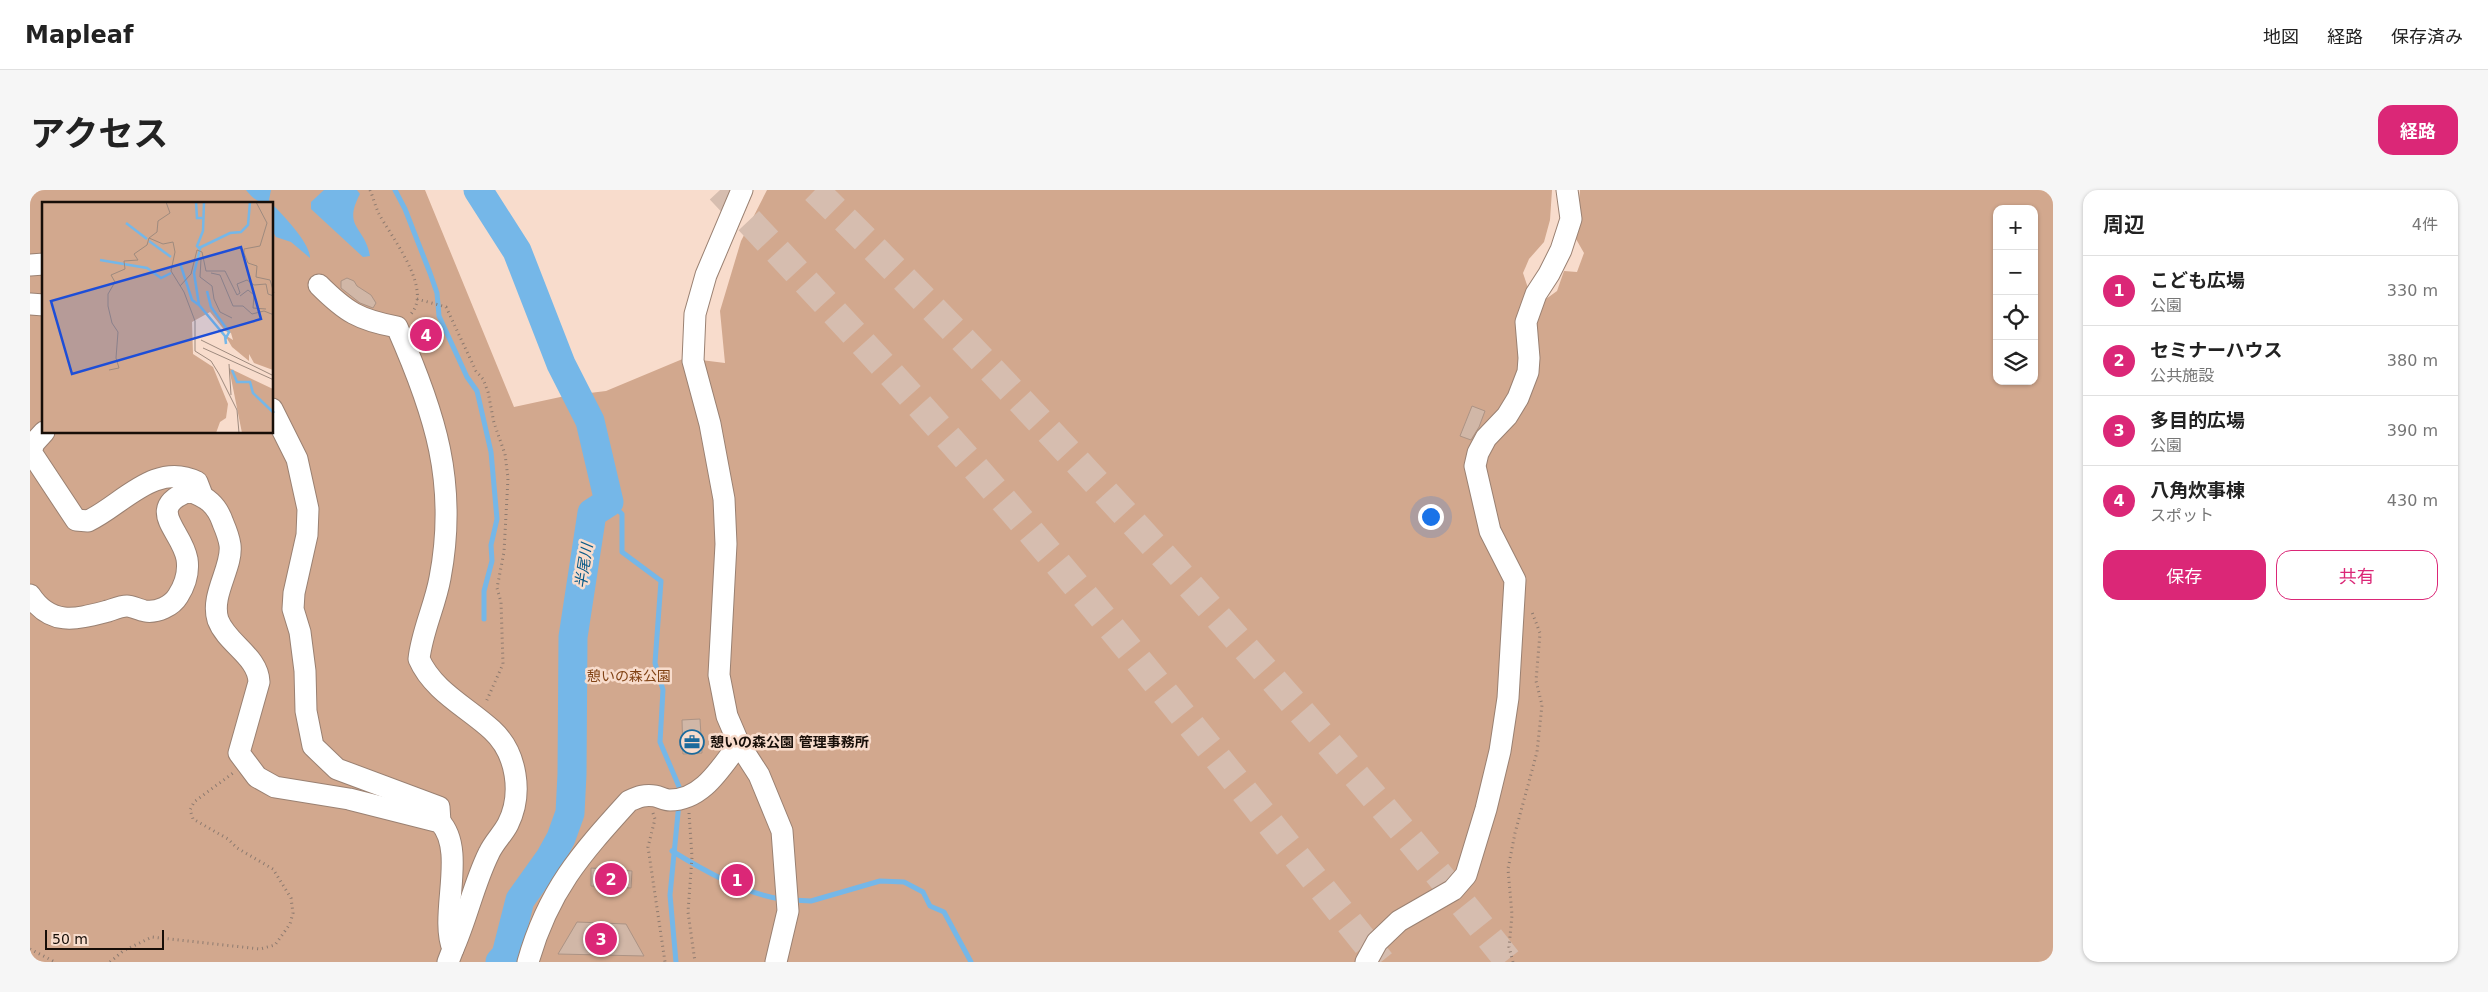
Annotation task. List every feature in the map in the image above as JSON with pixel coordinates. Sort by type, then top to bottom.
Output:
[{"type":"street","points":[[742,190],[706,275],[695,314],[692,361],[710,424],[724,498],[726,544],[719,675],[727,716],[739,744],[760,774],[782,831],[788,887],[788,911],[776,962]]},
{"type":"street","points":[[1366,962],[1377,942],[1399,921],[1453,890],[1466,875],[1486,809],[1500,751],[1508,698],[1516,580],[1490,531],[1475,466],[1478,453],[1486,438],[1510,410],[1528,372],[1529,358],[1526,322],[1536,294],[1561,250],[1570,219],[1567,190]]},
{"type":"street","points":[[319,285],[339,305],[362,319],[397,327],[420,378],[430,409],[445,481],[445,535],[440,578],[419,660],[434,683],[479,718],[497,735],[507,748],[515,776],[516,792],[508,825],[489,852],[451,955]]},
{"type":"street","points":[[274,412],[297,459],[308,509],[307,535],[294,593],[293,609],[300,632],[305,671],[306,711],[313,746],[337,769],[440,807],[440,822],[450,838],[452,894],[448,938],[451,955]]},
{"type":"street","points":[[42,434],[34,443],[31,452],[76,520],[88,521],[141,486],[176,476],[188,477],[197,482],[202,496]]},
{"type":"street","points":[[30,595],[39,609],[60,617],[79,619],[127,606],[147,611],[159,610],[168,605],[177,597],[188,571],[187,557],[166,516],[168,505],[174,497],[189,491],[202,496],[215,507],[230,545],[216,605],[219,620],[223,629],[259,673],[259,682],[239,753],[246,764],[257,777],[275,787],[349,799],[440,822]]},
{"type":"street","points":[[528,962],[542,918],[570,870],[629,801],[642,796],[669,798],[704,788],[739,744]]},
{"type":"path","points":[[370,190],[378,211],[408,262],[414,280],[417,299],[411,314],[397,327]]},
{"type":"path","points":[[417,299],[446,307],[476,371],[483,379],[490,400],[494,423],[505,454],[508,478],[507,516],[504,552],[497,588],[501,602],[503,664],[479,718]]},
{"type":"path","points":[[1513,962],[1509,947],[1512,915],[1508,869],[1515,833],[1537,752],[1542,705],[1536,681],[1540,633],[1532,611],[1515,593]]},
{"type":"path","points":[[110,962],[123,951],[152,937],[260,949],[274,945],[282,936],[290,924],[292,913],[291,898],[273,868],[237,848],[228,839],[193,819],[190,810],[194,802],[246,764]]},
{"type":"path","points":[[669,798],[692,857],[688,912],[695,962]]},
{"type":"path","points":[[665,962],[648,847],[655,819],[669,798]]},
{"type":"path","points":[[30,949],[55,962]]},
{"type":"green space","name":"憩いの森公園","points":[[30,190],[425,190],[514,407],[565,396],[606,391],[685,358],[725,363],[720,311],[741,241],[767,190],[1552,190],[1550,220],[1544,242],[1529,259],[1523,273],[1529,291],[1539,304],[1557,291],[1564,271],[1577,272],[1584,253],[1576,239],[1580,190],[2053,190],[2053,962],[30,962]]},
{"type":"water","points":[[246,190],[271,190],[269,200],[270,202],[257,201]]},
{"type":"water","points":[[324,190],[357,190],[360,194],[353,214],[354,221],[364,238],[370,256],[363,257],[311,209],[311,202]]},
{"type":"water","points":[[274,206],[301,237],[310,258],[291,242],[276,237],[274,234]]},
{"type":"building","points":[[347,278],[354,281],[357,286],[371,295],[376,303],[373,308],[360,303],[341,288],[341,281]]},
{"type":"building","points":[[426,324],[435,327],[438,336],[435,345],[426,348],[417,345],[414,336],[417,327]]},
{"type":"building","points":[[1472,406],[1485,411],[1479,427],[1471,440],[1460,436]]},
{"type":"building","name":"憩いの森公園 管理事務所","points":[[700,719],[702,753],[683,754],[682,720]]},
{"type":"building","points":[[591,868],[632,871],[631,888],[591,886]]},
{"type":"building","points":[[577,922],[626,924],[644,956],[558,954]]},
{"type":"waterway","points":[[395,190],[405,209],[437,293],[439,316],[467,377],[477,391],[491,452],[497,519],[491,545],[492,561],[484,591],[484,619]]},
{"type":"waterway","name":"半尾川","points":[[478,190],[517,251],[561,364],[590,421],[609,502],[592,513],[573,637],[570,813],[561,838],[550,858],[520,900],[506,955],[500,962]]},
{"type":"waterway","points":[[609,502],[622,514],[622,552],[661,581],[655,663],[663,690],[660,742],[680,789],[679,795]]},
{"type":"waterway","points":[[676,962],[670,895],[679,803]]},
{"type":"waterway","points":[[672,851],[739,887],[781,899]]},
{"type":"waterway","points":[[792,900],[811,901],[880,881],[904,882],[923,892],[930,906],[944,912],[971,962]]},
{"type":"tunnel","points":[[720,190],[936,423],[1054,559],[1149,673],[1381,962]]},
{"type":"tunnel","points":[[815,190],[999,378],[1178,572],[1346,764],[1429,862],[1509,962]]},
{"type":"place","name":"八角炊事棟","points":[[426,335]]},
{"type":"place","name":"憩いの森公園 管理事務所","points":[[692,742]]},
{"type":"place","name":"セミナーハウス","points":[[611,879]]},
{"type":"place","name":"こども広場","points":[[737,880]]},
{"type":"place","name":"多目的広場","points":[[601,939]]}]
